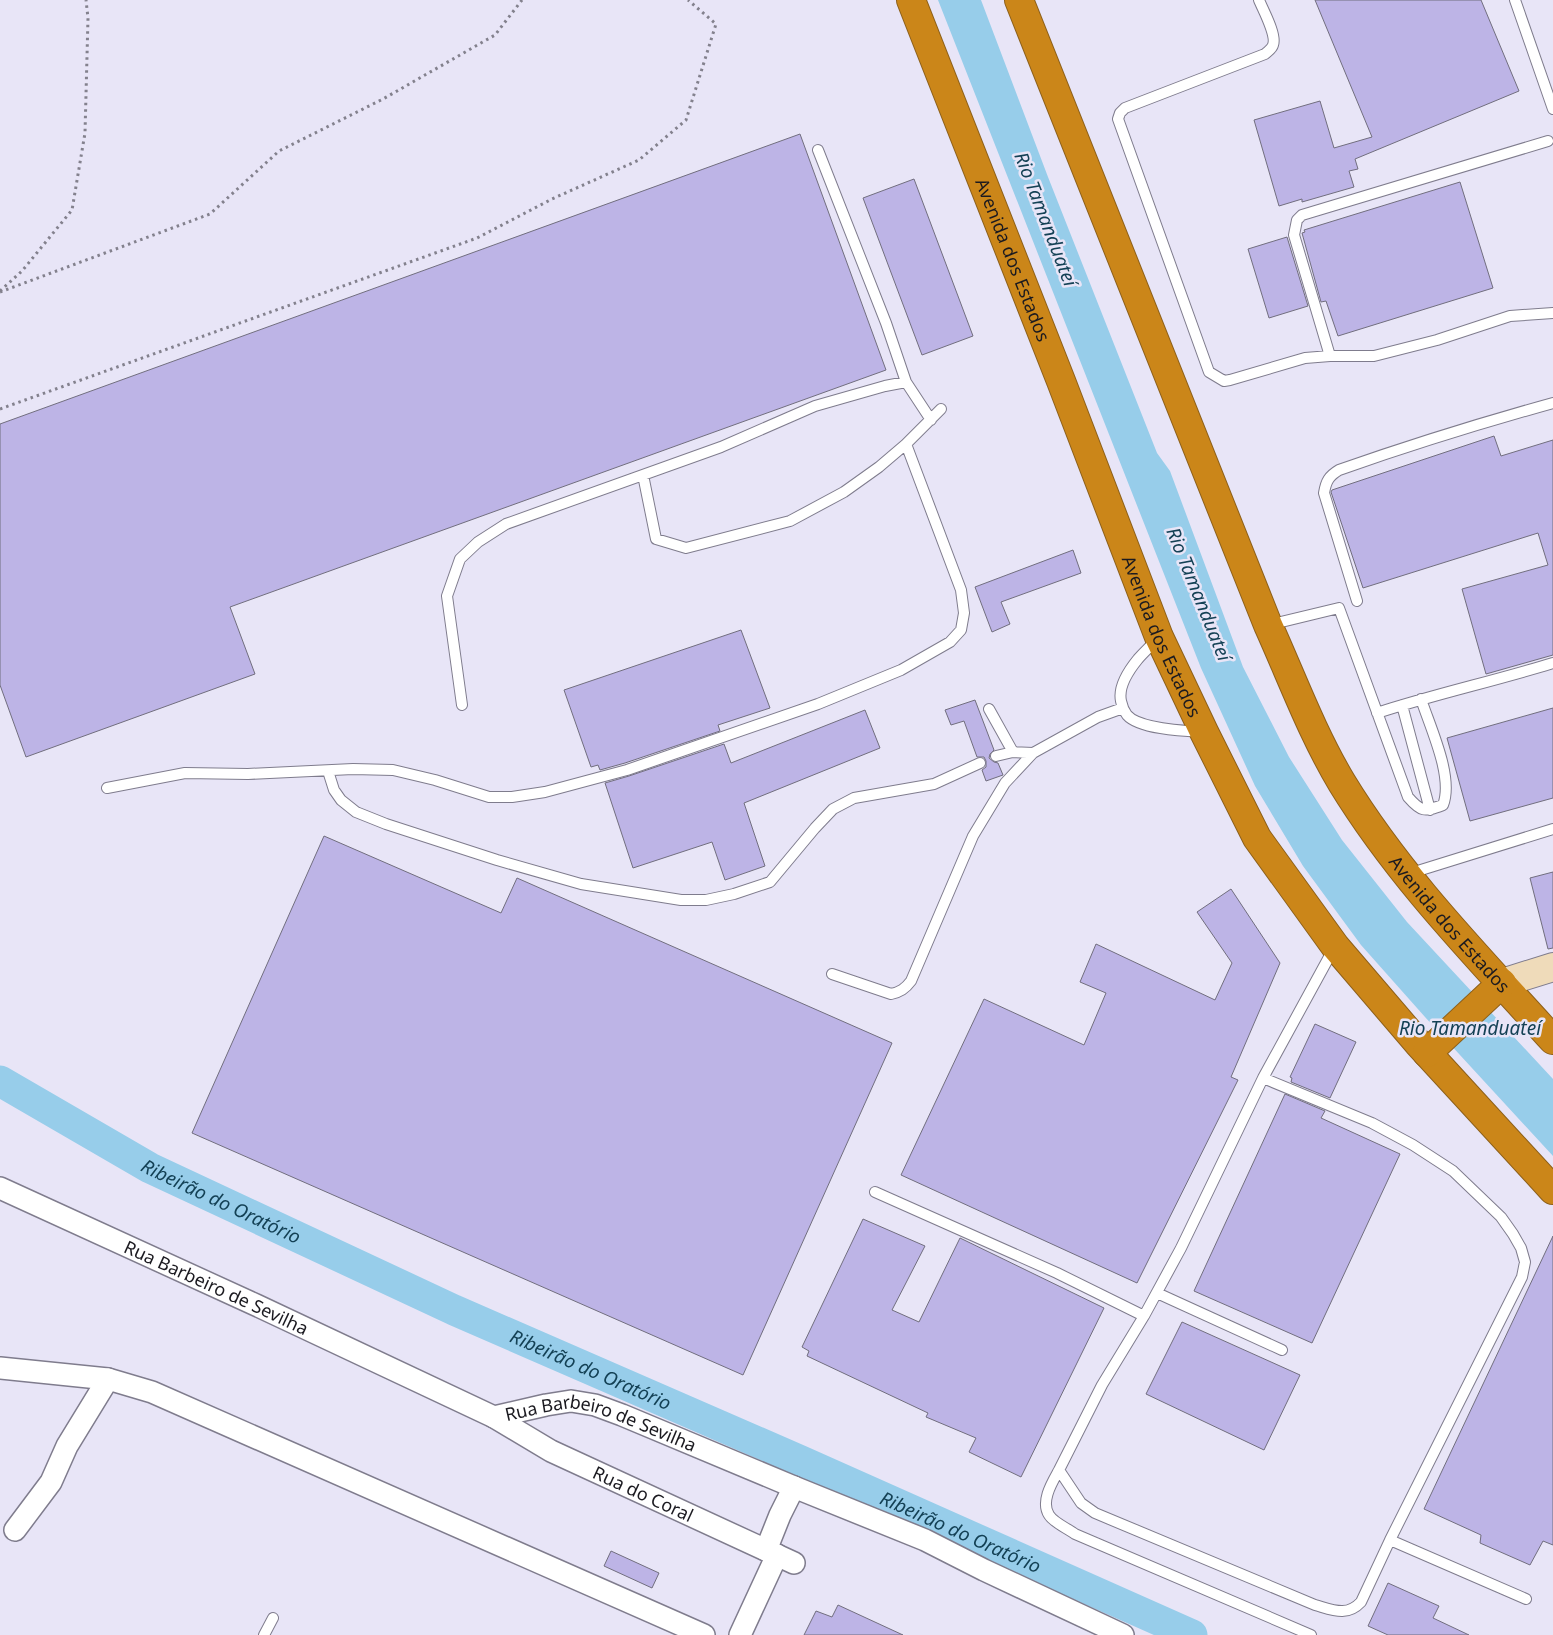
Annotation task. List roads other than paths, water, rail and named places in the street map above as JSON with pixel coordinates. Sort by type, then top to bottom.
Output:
[{"type":"highway","name":"Avenida dos Estados","points":[[911,0],[1061,381],[1159,637],[1257,838],[1335,946],[1435,1046],[1553,1190]]},
{"type":"highway","name":"Avenida dos Estados","points":[[1020,0],[1268,625],[1300,700],[1341,781],[1361,813],[1406,875],[1494,991],[1553,1040]]},
{"type":"highway","points":[[1435,1046],[1494,991]]},
{"type":"main road","points":[[1494,991],[1553,967]]},
{"type":"street","name":"Rua Barbeiro de Sevilha","points":[[0,1188],[256,1305],[494,1417],[570,1401],[622,1414],[925,1540],[984,1570],[1123,1635]]},
{"type":"street","points":[[0,1368],[108,1379],[152,1392],[704,1635]]},
{"type":"street","points":[[15,1530],[51,1482],[67,1446],[108,1379]]},
{"type":"street","name":"Rua do Coral","points":[[494,1417],[551,1452],[779,1556]]},
{"type":"street","points":[[740,1635],[779,1556],[780,1515],[794,1487]]},
{"type":"lane","points":[[1258,0],[1272,33],[1273,48],[1265,54],[1125,108],[1120,113],[1118,119],[1209,372],[1224,380],[1230,380],[1306,358],[1374,356],[1437,340],[1510,316],[1553,313]]},
{"type":"lane","points":[[1514,0],[1553,109]]},
{"type":"lane","points":[[1330,356],[1294,234],[1297,220],[1302,216],[1548,141]]},
{"type":"lane","points":[[818,150],[886,323],[906,382],[931,420]]},
{"type":"lane","points":[[462,705],[447,596],[460,559],[478,542],[506,524],[722,446],[815,406],[906,382]]},
{"type":"lane","points":[[1357,601],[1324,493],[1326,482],[1330,475],[1403,447],[1553,403]]},
{"type":"lane","points":[[643,475],[656,540],[686,548],[790,521],[844,492],[880,467],[941,409]]},
{"type":"lane","points":[[107,788],[185,773],[248,774],[353,769],[393,770],[489,796],[512,798],[545,792],[627,770],[818,704],[901,670],[950,642],[961,630],[964,613],[961,590],[906,444]]},
{"type":"lane","points":[[1268,625],[1338,608],[1408,797],[1417,808],[1430,810],[1443,805],[1446,798],[1447,784],[1440,754],[1421,699]]},
{"type":"lane","points":[[1159,637],[1137,659],[1126,677],[1120,696],[1123,708],[1128,716],[1137,722],[1176,731],[1204,732]]},
{"type":"lane","points":[[1377,713],[1553,663]]},
{"type":"lane","points":[[1402,705],[1430,810]]},
{"type":"lane","points":[[832,974],[891,994],[906,988],[911,981],[973,836],[1005,782],[1033,753],[1098,717],[1123,708]]},
{"type":"lane","points":[[989,709],[1013,752]]},
{"type":"lane","points":[[996,756],[1013,752],[1033,753]]},
{"type":"lane","points":[[328,771],[334,790],[341,800],[356,812],[386,824],[496,860],[581,884],[681,900],[706,900],[734,894],[770,882],[833,809],[854,798],[934,784],[980,763]]},
{"type":"lane","points":[[1406,875],[1553,829]]},
{"type":"lane","points":[[1312,1635],[1075,1534],[1048,1514],[1046,1506],[1048,1490],[1102,1385],[1144,1316],[1181,1248],[1263,1078],[1335,946]]},
{"type":"lane","points":[[1059,1470],[1081,1503],[1095,1513],[1316,1606],[1342,1612],[1354,1610],[1361,1602],[1390,1540],[1522,1277],[1524,1262],[1521,1248],[1501,1217],[1453,1171],[1413,1145],[1372,1123],[1263,1078]]},
{"type":"lane","points":[[875,1192],[1057,1274],[1144,1316]]},
{"type":"lane","points":[[1157,1293],[1282,1350]]},
{"type":"lane","points":[[1390,1540],[1526,1599]]},
{"type":"lane","points":[[264,1635],[273,1618]]},
{"type":"water","name":"Rio Tamanduateí","points":[[938,0],[981,0],[1048,177],[1157,453],[1170,471],[1243,667],[1289,757],[1342,840],[1407,922],[1553,1079],[1553,1156],[1361,945],[1303,866],[1255,786],[1201,668]]},
{"type":"waterway","name":"Ribeirão do Oratório","points":[[0,1081],[150,1168],[454,1310],[801,1461],[1192,1635]]}]
